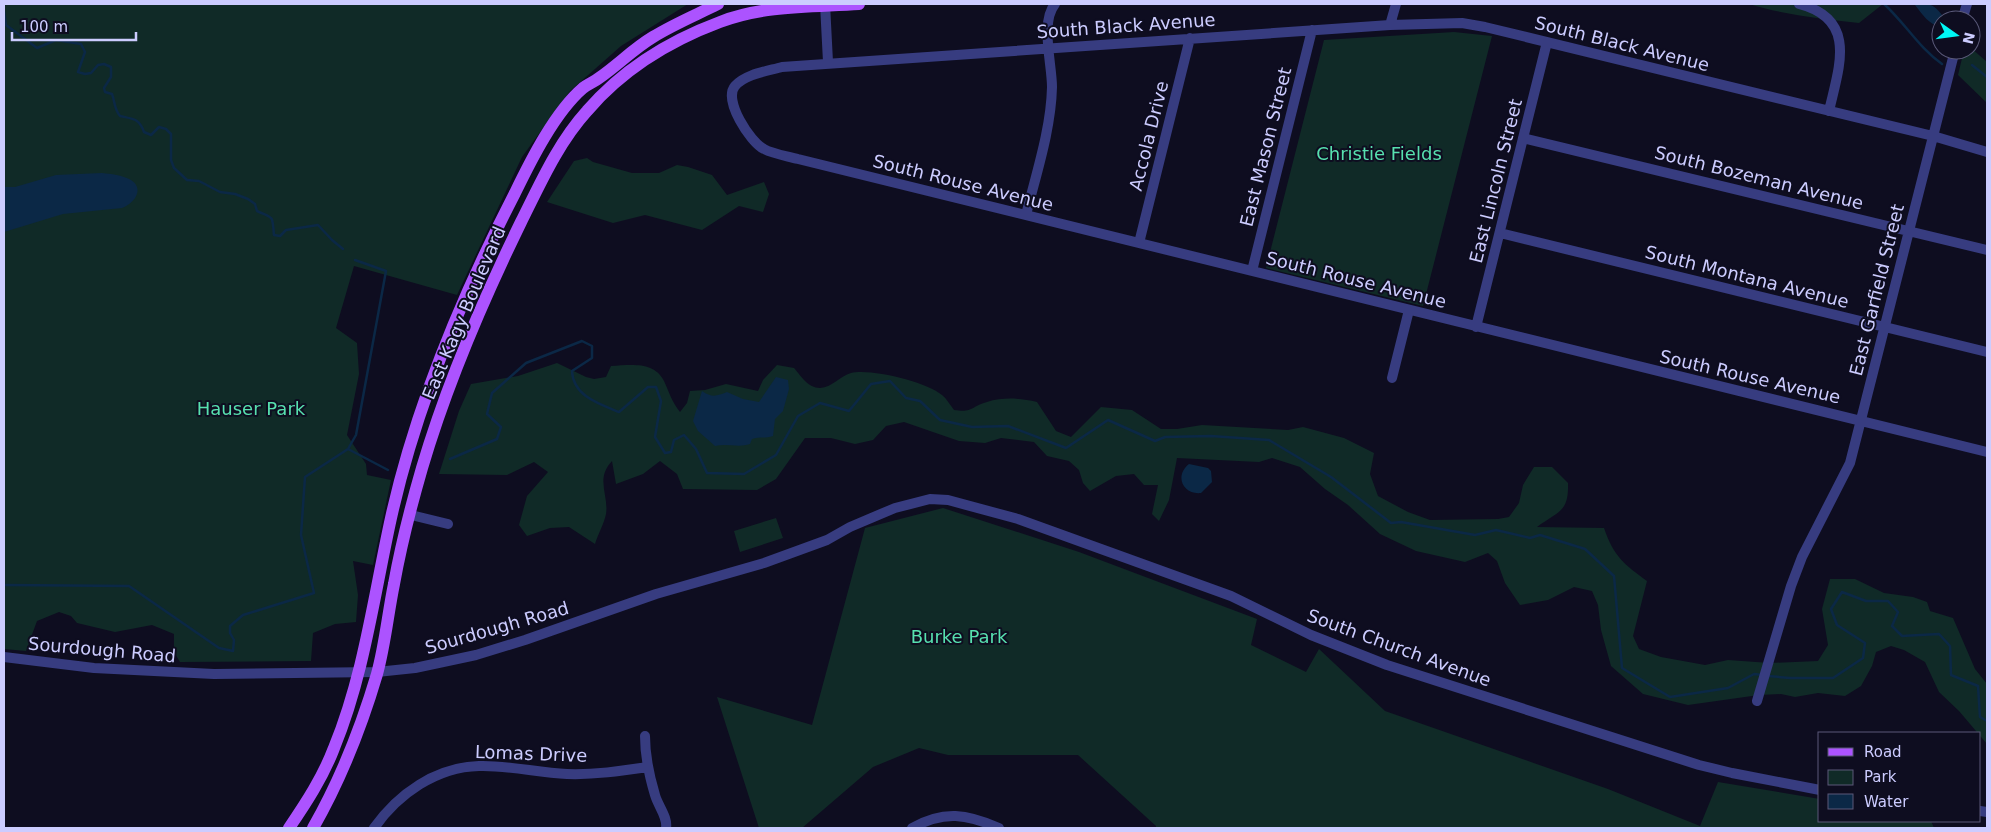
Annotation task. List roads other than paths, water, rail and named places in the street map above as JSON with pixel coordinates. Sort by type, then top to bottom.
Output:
[{"type":"main road","name":"East Kagy Boulevard","points":[[289,828],[310,796],[334,748],[359,672],[396,497],[417,424],[471,284],[529,166],[549,131],[584,87],[598,79],[624,56],[651,38],[718,4]]},
{"type":"main road","name":"East Kagy Boulevard","points":[[313,828],[337,783],[352,749],[377,672],[395,579],[410,515],[422,468],[441,409],[470,333],[499,267],[566,137],[586,111],[610,86],[634,66],[688,35],[723,20],[753,14],[788,8],[859,4]]},
{"type":"street","points":[[1026,215],[1049,118],[1052,86],[1049,17],[1055,4]]},
{"type":"street","points":[[1390,25],[1396,4]]},
{"type":"street","points":[[1799,4],[1815,9],[1830,20],[1840,38],[1841,60],[1828,111]]},
{"type":"street","points":[[825,5],[828,62]]},
{"type":"street","name":"South Black Avenue","points":[[736,112],[731,95],[734,86],[744,79],[782,67],[828,62],[1312,30],[1462,23],[1933,136],[1987,152]]},
{"type":"street","name":"East Mason Street","points":[[1252,271],[1312,30]]},
{"type":"street","name":"Accola Drive","points":[[1139,243],[1190,38]]},
{"type":"street","name":"East Lincoln Street","points":[[1476,327],[1547,42]]},
{"type":"street","name":"East Garfield Street","points":[[1757,701],[1791,586],[1802,557],[1850,464],[1952,60]]},
{"type":"street","name":"South Rouse Avenue","points":[[736,112],[751,136],[764,150],[1987,452]]},
{"type":"street","name":"South Bozeman Avenue","points":[[1523,138],[1987,250]]},
{"type":"street","name":"South Montana Avenue","points":[[1500,233],[1987,352]]},
{"type":"street","points":[[1392,378],[1409,310]]},
{"type":"street","name":"Sourdough Road","points":[[4,657],[94,668],[214,674],[377,672],[415,668],[492,650],[650,596],[790,554],[827,540],[850,527],[895,508],[930,499],[948,500]]},
{"type":"street","name":"South Church Avenue","points":[[948,500],[1018,519],[1224,594],[1311,635],[1396,668],[1699,765],[1818,790]]},
{"type":"street","points":[[410,515],[448,524]]},
{"type":"street","points":[[645,736],[648,767],[655,795],[666,819],[666,828]]},
{"type":"street","name":"Lomas Drive","points":[[374,828],[391,806],[412,790],[432,778],[457,769],[478,766],[501,766],[531,772],[569,774],[603,773],[648,767]]},
{"type":"street","points":[[912,828],[927,820],[941,816],[968,816],[999,828]]},
{"type":"water","points":[[1915,5],[1929,5],[1937,9],[1931,10],[1931,23],[1926,19]]},
{"type":"water","points":[[102,173],[131,180],[137,188],[134,200],[122,208],[63,214],[4,232],[4,187],[15,187],[56,175]]},
{"type":"water","points":[[776,377],[788,380],[789,389],[783,411],[775,419],[773,436],[752,439],[750,444],[746,445],[715,446],[698,431],[693,421],[702,391],[714,396],[727,392],[743,399],[759,402]]},
{"type":"water","points":[[1189,464],[1208,468],[1211,471],[1212,482],[1201,493],[1189,491],[1183,484],[1182,474]]},
{"type":"waterway","points":[[1884,4],[1926,51],[1942,64]]},
{"type":"waterway","points":[[4,11],[6,25],[37,48],[56,40],[81,44],[85,52],[78,72],[91,73],[98,65],[104,64],[111,67],[111,77],[104,88],[105,92],[112,94],[120,116],[138,122],[144,132],[151,135],[159,127],[166,129],[171,134],[171,160],[174,168],[187,180],[199,181],[220,192],[235,194],[248,199],[255,204],[257,211],[271,218],[274,235],[280,236],[286,230],[318,225],[343,249]]},
{"type":"waterway","points":[[1972,65],[1987,77]]},
{"type":"waterway","points":[[4,585],[129,586],[219,648],[233,651],[234,640],[230,633],[230,626],[243,615],[314,593],[301,535],[305,477],[348,449],[356,435],[386,271],[355,260]]},
{"type":"waterway","points":[[450,459],[497,439],[501,427],[487,414],[492,393],[526,363],[582,341],[592,346],[592,358],[572,371],[573,380],[582,393],[588,398],[619,412],[648,387],[656,387],[661,401],[655,437],[665,453],[671,452],[674,440],[684,435],[696,449],[707,473],[744,474],[776,455],[798,416],[820,403],[849,411],[871,384],[890,381],[906,398],[920,401],[940,420],[972,427],[1008,426],[1066,448],[1108,420],[1155,441],[1165,437],[1211,436],[1269,440],[1331,477],[1391,523],[1401,522],[1475,535],[1496,530],[1530,538],[1540,535],[1585,549],[1614,576],[1622,668],[1670,697],[1728,688],[1754,674],[1763,675]]},
{"type":"waterway","points":[[348,449],[388,470]]},
{"type":"waterway","points":[[1768,676],[1833,678],[1863,658],[1865,643],[1837,625],[1831,609],[1842,592],[1866,601],[1888,601],[1898,612],[1892,626],[1902,636],[1939,634],[1950,646],[1951,675],[1978,686],[1980,717],[1987,721]]},
{"type":"park label","name":"Christie Fields","points":[[1379,154]]},
{"type":"park label","name":"Hauser Park","points":[[251,409]]},
{"type":"park label","name":"Burke Park","points":[[959,637]]}]
